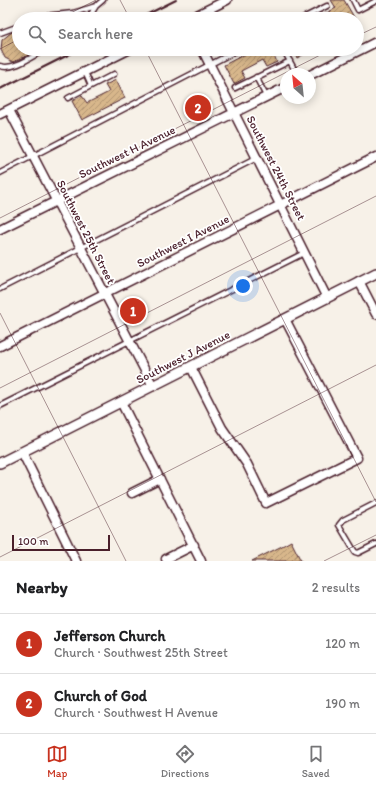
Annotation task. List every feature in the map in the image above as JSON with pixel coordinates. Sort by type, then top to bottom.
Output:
[{"type":"street","points":[[203,12],[227,0]]},
{"type":"street","points":[[364,48],[376,42]]},
{"type":"street","points":[[0,114],[116,56]]},
{"type":"street","name":"Southwest 24th Street","points":[[206,56],[327,298]]},
{"type":"street","points":[[316,72],[348,56]]},
{"type":"street","name":"Southwest H Avenue","points":[[0,229],[280,90]]},
{"type":"street","name":"Southwest 25th Street","points":[[9,110],[153,386]]},
{"type":"street","name":"Southwest I Avenue","points":[[0,346],[376,157]]},
{"type":"street","name":"Southwest J Avenue","points":[[0,463],[376,273]]},
{"type":"street","points":[[360,281],[376,314]]},
{"type":"street","points":[[191,367],[222,428],[247,464],[266,503],[357,458],[285,319]]},
{"type":"street","points":[[121,402],[201,561]]},
{"type":"street","points":[[22,452],[76,561]]},
{"type":"street","points":[[132,493],[160,479]]},
{"type":"street","points":[[166,559],[194,545]]},
{"type":"lane","points":[[92,12],[96,6],[103,0]]},
{"type":"lane","points":[[353,0],[358,10],[376,0]]},
{"type":"lane","points":[[76,12],[96,6]]},
{"type":"lane","points":[[315,12],[327,6]]},
{"type":"lane","points":[[0,32],[12,28]]},
{"type":"lane","points":[[0,66],[5,68],[32,56]]},
{"type":"lane","points":[[0,173],[226,56]]},
{"type":"lane","points":[[287,56],[294,68]]},
{"type":"lane","points":[[235,88],[290,61]]},
{"type":"lane","points":[[85,72],[91,86]]},
{"type":"lane","points":[[68,98],[114,74]]},
{"type":"lane","points":[[256,77],[266,96]]},
{"type":"lane","points":[[0,289],[257,158]]},
{"type":"lane","points":[[0,406],[304,253]]},
{"type":"lane","points":[[376,503],[343,520],[339,525],[355,552],[358,553],[376,544]]},
{"type":"building","points":[[331,0],[344,0],[351,12],[328,12],[336,8]]},
{"type":"building","points":[[12,32],[12,56],[27,56],[13,62],[5,58],[1,50],[2,40]]},
{"type":"building","points":[[241,56],[274,56],[277,62],[266,67],[262,60],[241,71],[245,78],[234,84],[224,65]]},
{"type":"building","points":[[116,80],[125,98],[82,120],[72,101],[82,96],[87,103],[109,92],[105,85]]},
{"type":"building","points":[[291,541],[301,561],[252,561],[282,546]]},
{"type":"railway","points":[[152,12],[176,0]]},
{"type":"railway","points":[[0,89],[66,56]]},
{"type":"place","name":"Church of God","points":[[198,108]]},
{"type":"place","name":"Jefferson Church","points":[[133,311]]}]
